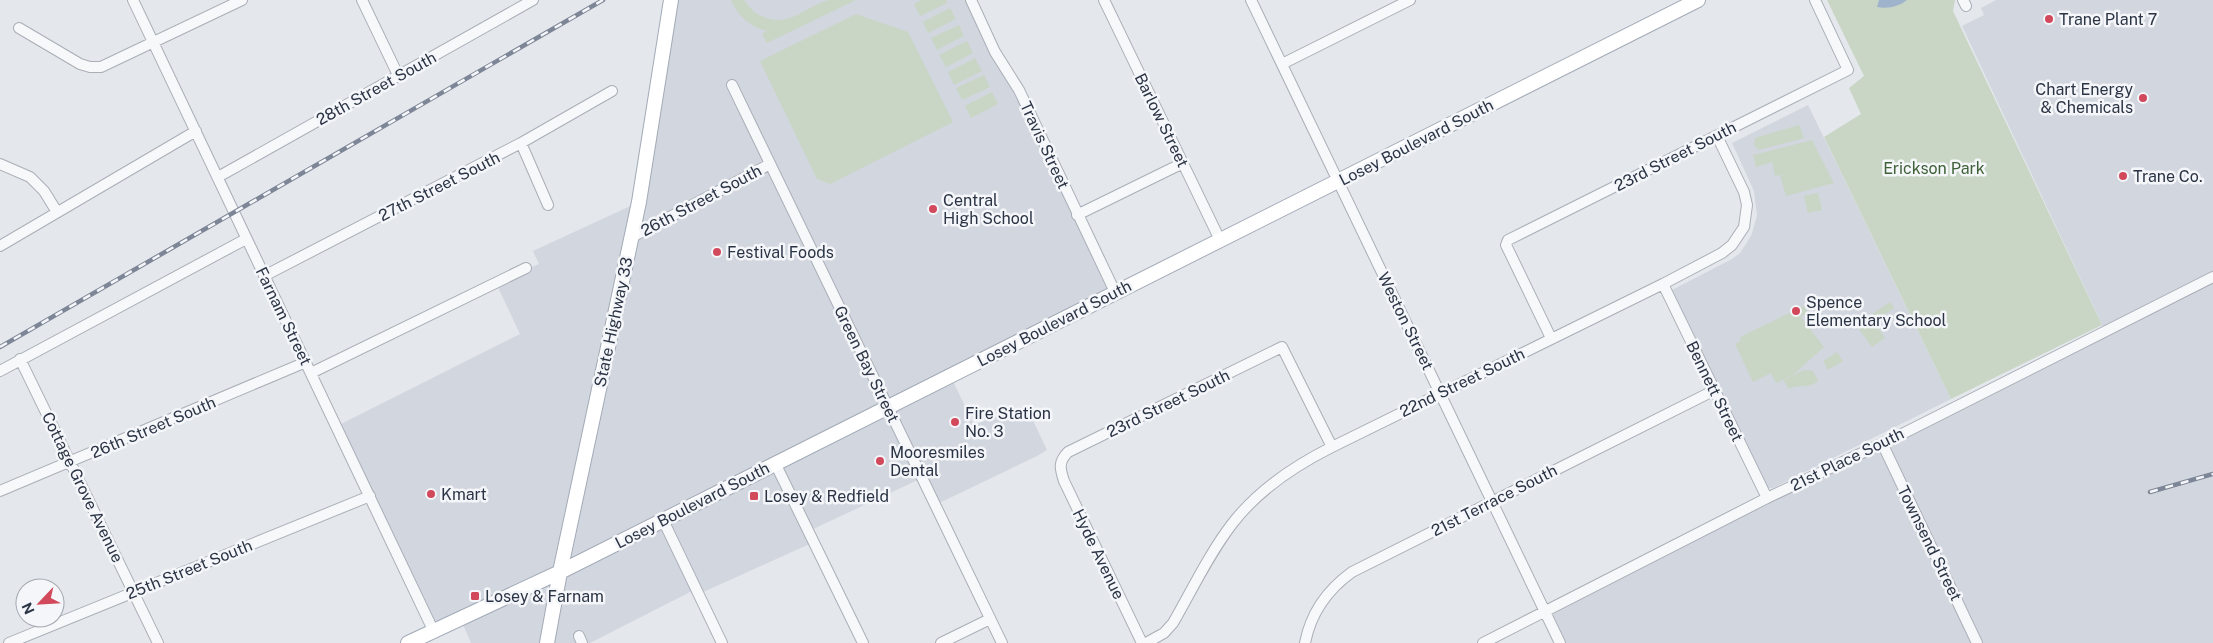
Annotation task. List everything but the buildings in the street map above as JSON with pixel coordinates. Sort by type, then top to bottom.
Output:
[{"type":"main road","name":"State Highway 33","points":[[547,643],[560,572],[632,236],[671,0]]},
{"type":"main road","name":"Losey Boulevard South","points":[[408,643],[560,572],[1698,0]]},
{"type":"street","name":"Farnam Street","points":[[133,0],[434,632]]},
{"type":"street","points":[[19,28],[80,64],[90,67],[101,66],[242,0]]},
{"type":"street","points":[[362,0],[398,75]]},
{"type":"street","name":"28th Street South","points":[[218,177],[533,0]]},
{"type":"street","name":"Travis Street","points":[[971,0],[995,52],[1019,90],[1115,292]]},
{"type":"street","name":"Barlow Street","points":[[1104,0],[1220,240]]},
{"type":"street","name":"Weston Street","points":[[1251,0],[1560,643]]},
{"type":"street","points":[[1282,64],[1410,0]]},
{"type":"street","name":"23rd Street South","points":[[1551,338],[1506,245],[1512,237],[1848,70],[1816,0]]},
{"type":"street","name":"Green Bay Street","points":[[732,85],[1002,643]]},
{"type":"street","name":"27th Street South","points":[[264,276],[521,143],[612,91]]},
{"type":"street","points":[[0,246],[196,132]]},
{"type":"street","name":"22nd Street South","points":[[1146,643],[1164,633],[1172,623],[1218,545],[1240,514],[1287,472],[1332,447],[1662,284],[1722,253],[1732,245],[1744,227],[1747,205],[1744,192],[1716,136]]},
{"type":"street","points":[[521,143],[548,205]]},
{"type":"street","points":[[1077,215],[1183,163]]},
{"type":"street","points":[[0,164],[30,177],[44,191],[57,212]]},
{"type":"street","name":"26th Street South","points":[[632,236],[770,164]]},
{"type":"street","points":[[0,371],[246,239]]},
{"type":"street","points":[[311,373],[526,268]]},
{"type":"street","name":"21st Place South","points":[[1483,643],[1767,498],[1882,443],[2213,277]]},
{"type":"street","name":"Bennett Street","points":[[1662,284],[1767,498]]},
{"type":"street","name":"23rd Street South","points":[[1060,464],[1068,452],[1282,347],[1332,447]]},
{"type":"street","name":"Cottage Grove Avenue","points":[[20,359],[158,643]]},
{"type":"street","name":"26th Street South","points":[[0,491],[306,362]]},
{"type":"street","name":"21st Terrace South","points":[[1305,643],[1315,612],[1330,590],[1343,578],[1362,566],[1715,390]]},
{"type":"street","name":"Townsend Street","points":[[1882,443],[1978,643]]},
{"type":"street","points":[[775,463],[863,643]]},
{"type":"street","name":"Hyde Avenue","points":[[1060,464],[1064,481],[1142,643]]},
{"type":"street","name":"25th Street South","points":[[9,643],[370,496]]},
{"type":"street","points":[[663,520],[722,643]]},
{"type":"street","points":[[941,643],[990,618]]},
{"type":"shaded area","points":[[671,0],[971,0],[1115,292],[950,375],[974,425],[999,415],[1022,415],[1029,412],[1047,450],[1037,456],[935,505],[922,478],[809,531],[814,542],[699,594],[695,587],[690,592],[590,643],[471,643],[461,620],[434,632],[337,426],[520,334],[496,283],[539,264],[533,251],[639,202]]},
{"type":"shaded area","name":"Trane Co.","points":[[1996,0],[2213,0],[2213,643],[1560,643],[1545,612],[2106,333],[1962,26],[1984,15],[1981,8]]},
{"type":"shaded area","name":"Spence Elementary School","points":[[1808,105],[1951,399],[1773,488],[1768,488],[1672,290],[1732,259],[1740,253],[1751,236],[1757,216],[1754,191],[1732,143]]},
{"type":"green space","points":[[731,0],[744,0],[748,6],[761,16],[782,20],[798,15],[829,0],[856,0],[767,43],[762,34],[767,31],[755,27],[745,20]]},
{"type":"green space","points":[[921,0],[946,0],[947,3],[920,16],[914,4]]},
{"type":"green space","name":"Erickson Park","points":[[1827,0],[1955,0],[1953,11],[2102,325],[1951,399],[1824,137],[1861,114],[1849,88],[1864,76]]},
{"type":"green space","points":[[950,8],[956,19],[928,33],[923,22]]},
{"type":"green space","points":[[856,14],[908,32],[953,122],[830,184],[817,179],[760,61]]},
{"type":"green space","points":[[959,25],[964,36],[937,50],[931,38]]},
{"type":"green space","points":[[967,41],[973,53],[946,67],[939,55]]},
{"type":"green space","points":[[975,58],[982,71],[954,85],[948,72]]},
{"type":"green space","points":[[984,75],[990,87],[962,100],[956,88]]},
{"type":"green space","points":[[992,92],[998,104],[971,118],[965,106]]},
{"type":"green space","points":[[1799,125],[1804,138],[1802,139],[1758,150],[1754,145],[1755,138]]},
{"type":"green space","points":[[1812,140],[1834,183],[1786,196],[1780,175],[1775,176],[1772,162],[1756,167],[1753,155]]},
{"type":"green space","points":[[1818,193],[1822,210],[1808,213],[1804,196]]},
{"type":"green space","points":[[1890,302],[1894,308],[1874,322],[1885,338],[1872,347],[1856,325]]},
{"type":"green space","points":[[1804,306],[1807,312],[1801,317],[1824,347],[1794,374],[1776,383],[1771,373],[1753,382],[1735,344],[1741,341],[1740,337]]},
{"type":"green space","points":[[1837,352],[1843,361],[1828,370],[1823,361]]},
{"type":"green space","points":[[1804,370],[1813,371],[1818,380],[1812,385],[1797,386],[1789,389],[1783,380]]},
{"type":"water","points":[[1879,0],[1907,0],[1896,6],[1885,8],[1877,7]]},
{"type":"railway","points":[[0,347],[603,0]]},
{"type":"railway","points":[[2150,492],[2213,474]]},
{"type":"place","name":"Trane Plant 7","points":[[2049,19]]},
{"type":"place","name":"Chart Energy & Chemicals","points":[[2143,98]]},
{"type":"place","name":"Trane Co.","points":[[2123,176]]},
{"type":"place","name":"Central High School","points":[[933,209]]},
{"type":"place","name":"Festival Foods","points":[[717,252]]},
{"type":"place","name":"Spence Elementary School","points":[[1796,311]]},
{"type":"place","name":"Fire Station No. 3","points":[[955,422]]},
{"type":"place","name":"Mooresmiles Dental","points":[[880,461]]},
{"type":"place","name":"Kmart","points":[[431,494]]},
{"type":"place","name":"Losey & Redfield","points":[[754,496]]},
{"type":"place","name":"Losey & Farnam","points":[[475,596]]}]
